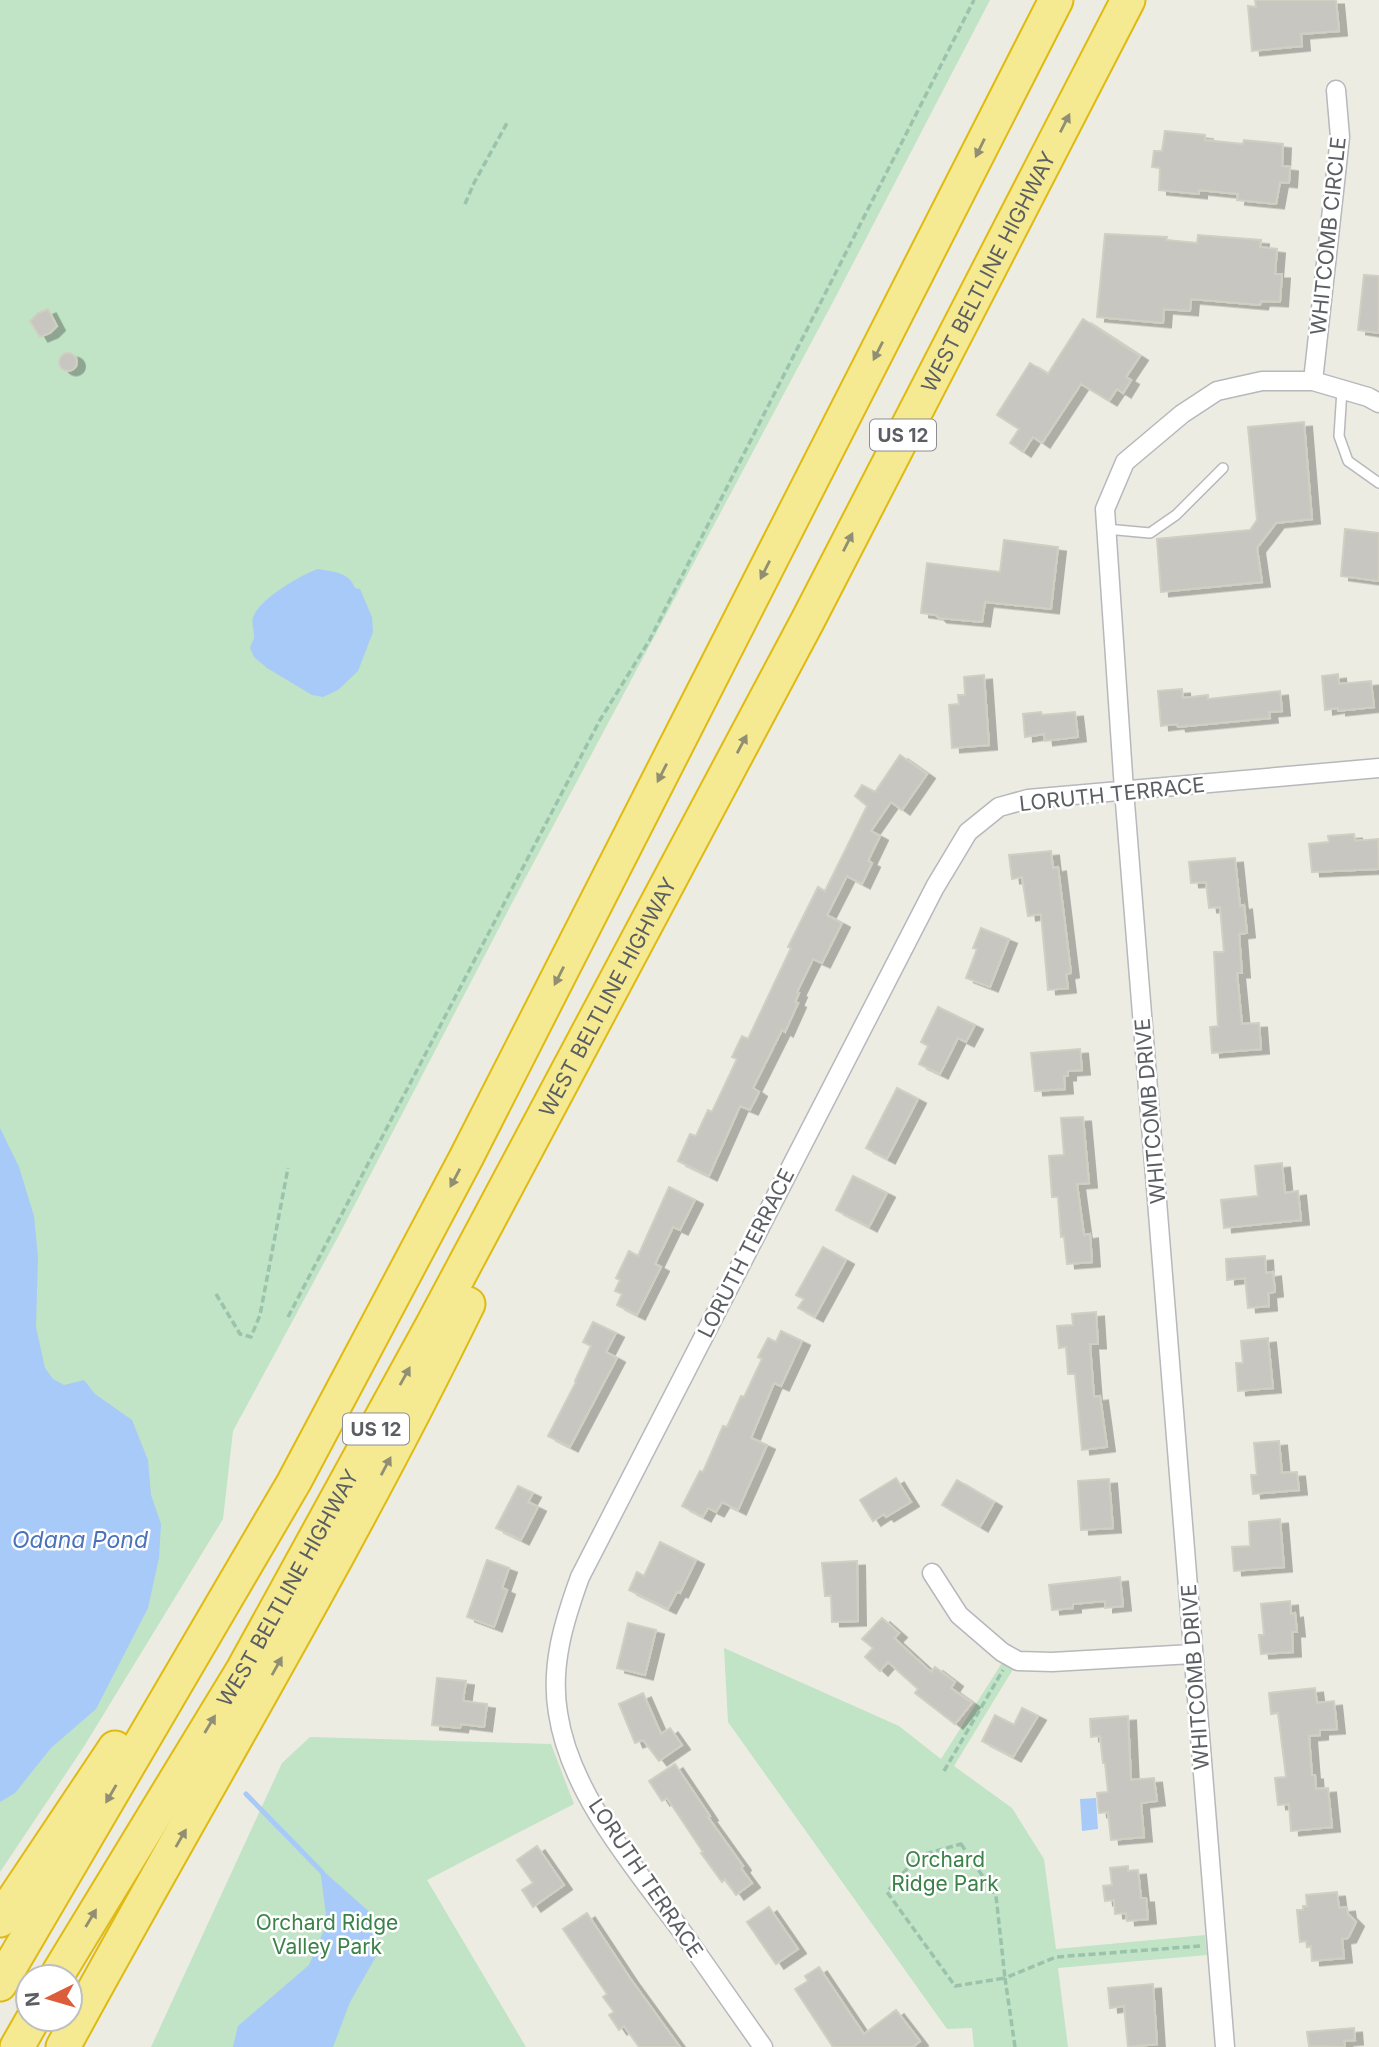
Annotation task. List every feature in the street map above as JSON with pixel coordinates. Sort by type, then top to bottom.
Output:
[{"type":"highway","name":"US 12","points":[[0,1984],[294,1482],[466,1158],[1056,0]]},
{"type":"highway","name":"WEST BELTLINE HIGHWAY","points":[[64,1963],[250,1656],[432,1326],[676,869],[1128,0]]},
{"type":"highway","points":[[63,2047],[313,1602],[413,1417],[676,869]]},
{"type":"highway","points":[[0,1920],[294,1482]]},
{"type":"highway","points":[[84,2047],[122,1974],[154,1886]]},
{"type":"street","name":"WHITCOMB CIRCLE","points":[[1312,381],[1340,137],[1336,90]]},
{"type":"street","name":"WHITCOMB DRIVE","points":[[1224,2047],[1124,790],[1105,509],[1125,462],[1182,414],[1217,391],[1262,381],[1312,381],[1368,397],[1379,403]]},
{"type":"street","name":"LORUTH TERRACE","points":[[763,2047],[601,1819],[572,1764],[558,1712],[556,1658],[566,1614],[580,1577],[929,899],[968,832],[999,807],[1028,799],[1379,768]]},
{"type":"street","points":[[932,1573],[959,1615],[1002,1652],[1018,1661],[1052,1662],[1192,1654]]},
{"type":"lane","points":[[1342,390],[1339,436],[1348,461],[1379,483]]},
{"type":"lane","points":[[1106,529],[1150,533],[1176,515],[1223,468]]},
{"type":"path","points":[[288,1318],[600,720],[649,641],[974,0]]},
{"type":"path","points":[[465,204],[507,123]]},
{"type":"path","points":[[216,1294],[240,1335],[251,1337],[260,1315],[288,1168]]},
{"type":"path","points":[[944,1771],[1011,1657]]},
{"type":"path","points":[[1015,2047],[1005,1978],[996,1896],[961,1844],[918,1856],[887,1892],[955,1986],[1005,1978],[1056,1957],[1216,1944]]},
{"type":"green space","points":[[0,0],[990,0],[834,300],[233,1431],[223,1519],[83,1748],[0,1872]]},
{"type":"green space","name":"Orchard Ridge Park","points":[[724,1648],[899,1726],[941,1759],[1007,1655],[1018,1661],[954,1766],[1012,1808],[1044,1859],[1056,1949],[1205,1935],[1207,1955],[1058,1968],[1068,2047],[974,2047],[972,2028],[947,2029],[728,1722]]},
{"type":"green space","name":"Orchard Ridge Valley Park","points":[[310,1737],[551,1744],[574,1804],[427,1880],[526,2047],[151,2047],[282,1763]]},
{"type":"water","points":[[318,569],[345,576],[355,588],[360,589],[372,617],[373,632],[358,671],[338,690],[323,697],[312,695],[267,668],[254,657],[250,648],[254,638],[253,618],[258,608],[282,588]]},
{"type":"water","name":"Odana Pond","points":[[0,1128],[19,1167],[34,1216],[38,1257],[36,1327],[45,1368],[53,1379],[64,1385],[84,1380],[95,1394],[132,1420],[148,1460],[151,1495],[161,1524],[159,1558],[148,1608],[96,1709],[51,1748],[15,1793],[0,1802]]},
{"type":"water","points":[[1096,1798],[1098,1829],[1082,1831],[1080,1799]]},
{"type":"water","points":[[320,1868],[374,1916],[378,1953],[350,2002],[333,2047],[233,2047],[238,2026],[309,1965],[327,1923]]},
{"type":"building","points":[[1255,0],[1336,0],[1339,31],[1301,34],[1302,46],[1252,51],[1248,6],[1256,7]]},
{"type":"building","points":[[1165,131],[1205,135],[1205,140],[1283,144],[1282,166],[1290,167],[1289,183],[1280,182],[1276,204],[1237,200],[1238,194],[1159,190],[1160,168],[1152,167],[1154,151],[1162,151]]},
{"type":"building","points":[[1105,234],[1167,237],[1166,240],[1197,243],[1198,235],[1261,240],[1260,247],[1277,249],[1275,274],[1282,274],[1280,302],[1261,301],[1260,305],[1191,299],[1190,311],[1164,309],[1163,323],[1097,317]]},
{"type":"building","points":[[1364,275],[1379,276],[1379,333],[1358,330]]},
{"type":"building","points":[[48,309],[57,326],[40,337],[30,321],[38,313]]},
{"type":"building","points":[[1083,319],[1140,356],[1126,377],[1131,380],[1123,393],[1117,389],[1109,401],[1081,384],[1042,443],[1033,437],[1023,452],[1010,443],[1019,429],[997,415],[1030,363],[1048,374]]},
{"type":"building","points":[[64,353],[72,353],[77,362],[75,369],[64,371],[59,366],[59,358]]},
{"type":"building","points":[[1304,422],[1312,519],[1276,523],[1257,548],[1262,582],[1161,592],[1157,539],[1250,530],[1257,520],[1248,427]]},
{"type":"building","points":[[1345,529],[1379,533],[1379,581],[1341,576]]},
{"type":"building","points":[[1004,540],[1058,547],[1051,609],[985,602],[982,622],[939,618],[921,613],[927,563],[1000,572]]},
{"type":"building","points":[[1338,674],[1339,684],[1371,681],[1374,707],[1325,710],[1322,676]]},
{"type":"building","points":[[984,675],[989,745],[952,748],[949,705],[959,704],[958,695],[965,695],[964,677]]},
{"type":"building","points":[[1182,689],[1183,698],[1208,695],[1208,699],[1280,691],[1282,711],[1269,712],[1270,718],[1178,727],[1177,724],[1161,726],[1158,691]]},
{"type":"building","points":[[1041,712],[1042,715],[1075,712],[1078,737],[1045,741],[1044,734],[1025,737],[1023,714]]},
{"type":"building","points":[[900,755],[927,774],[902,810],[891,802],[871,831],[880,836],[868,861],[872,863],[862,884],[847,876],[827,915],[842,923],[822,963],[813,959],[797,992],[799,993],[795,1002],[798,1003],[785,1032],[782,1030],[753,1088],[759,1092],[750,1110],[740,1106],[709,1176],[678,1161],[690,1134],[696,1136],[708,1110],[712,1112],[737,1059],[732,1057],[742,1036],[748,1039],[791,948],[788,947],[818,887],[825,891],[867,806],[855,796],[862,785],[875,792]]},
{"type":"building","points":[[1354,834],[1355,841],[1378,839],[1379,869],[1312,872],[1309,844],[1329,842],[1328,836]]},
{"type":"building","points":[[1051,851],[1053,868],[1058,867],[1071,973],[1066,974],[1068,988],[1048,990],[1041,914],[1028,916],[1022,877],[1012,879],[1009,855]]},
{"type":"building","points":[[1235,858],[1240,906],[1244,905],[1247,933],[1239,934],[1242,973],[1237,973],[1242,1024],[1259,1023],[1261,1049],[1212,1053],[1210,1027],[1218,1026],[1214,952],[1224,952],[1220,907],[1209,908],[1206,882],[1191,883],[1189,862]]},
{"type":"building","points":[[981,928],[1009,939],[990,987],[966,978],[977,949],[973,948]]},
{"type":"building","points":[[938,1007],[975,1025],[966,1042],[958,1038],[940,1074],[919,1064],[928,1046],[921,1042]]},
{"type":"building","points":[[1080,1049],[1082,1070],[1068,1071],[1068,1076],[1064,1076],[1065,1089],[1035,1091],[1031,1053]]},
{"type":"building","points":[[897,1088],[918,1099],[887,1159],[866,1148]]},
{"type":"building","points":[[1083,1117],[1089,1183],[1077,1184],[1084,1235],[1090,1234],[1092,1262],[1067,1264],[1064,1236],[1061,1237],[1058,1197],[1052,1197],[1049,1156],[1064,1155],[1061,1118]]},
{"type":"building","points":[[1282,1163],[1285,1193],[1298,1191],[1301,1220],[1224,1228],[1221,1200],[1258,1196],[1255,1166]]},
{"type":"building","points":[[853,1176],[887,1193],[869,1227],[836,1210]]},
{"type":"building","points":[[669,1187],[695,1200],[680,1230],[673,1227],[655,1264],[661,1267],[637,1315],[617,1305],[622,1294],[615,1291],[620,1280],[616,1278],[629,1251],[638,1256]]},
{"type":"building","points":[[823,1247],[846,1260],[815,1317],[798,1308],[804,1299],[796,1295]]},
{"type":"building","points":[[1265,1256],[1266,1273],[1273,1272],[1275,1292],[1268,1293],[1269,1306],[1248,1308],[1245,1278],[1227,1280],[1226,1259]]},
{"type":"building","points":[[1096,1312],[1098,1344],[1090,1344],[1094,1397],[1100,1396],[1107,1447],[1082,1450],[1075,1374],[1068,1374],[1066,1347],[1059,1348],[1057,1326],[1073,1325],[1072,1314]]},
{"type":"building","points":[[593,1322],[616,1333],[606,1352],[617,1358],[570,1447],[548,1436],[591,1346],[583,1342]]},
{"type":"building","points":[[781,1331],[802,1341],[781,1386],[774,1383],[751,1438],[767,1445],[738,1510],[722,1502],[716,1512],[708,1508],[703,1517],[682,1506],[700,1471],[703,1472],[723,1426],[727,1427],[741,1396],[744,1397],[762,1359],[758,1357],[768,1338],[776,1342]]},
{"type":"building","points":[[1268,1338],[1273,1388],[1238,1391],[1236,1363],[1243,1363],[1241,1341]]},
{"type":"building","points":[[1279,1441],[1282,1473],[1297,1472],[1299,1490],[1253,1494],[1251,1475],[1257,1475],[1254,1443]]},
{"type":"building","points":[[896,1478],[911,1502],[886,1517],[884,1514],[873,1521],[860,1500]]},
{"type":"building","points":[[1109,1479],[1113,1528],[1081,1530],[1078,1481]]},
{"type":"building","points":[[957,1480],[994,1502],[980,1527],[942,1505]]},
{"type":"building","points":[[518,1486],[533,1493],[528,1502],[538,1507],[521,1540],[496,1528]]},
{"type":"building","points":[[1280,1519],[1284,1567],[1234,1571],[1232,1547],[1250,1546],[1249,1522]]},
{"type":"building","points":[[660,1542],[696,1560],[680,1593],[677,1592],[668,1609],[629,1590],[637,1572],[644,1576]]},
{"type":"building","points":[[487,1560],[509,1568],[502,1588],[507,1590],[494,1627],[467,1617]]},
{"type":"building","points":[[857,1561],[858,1621],[832,1622],[831,1596],[825,1596],[822,1563]]},
{"type":"building","points":[[1120,1577],[1123,1606],[1105,1608],[1105,1601],[1073,1604],[1073,1608],[1052,1610],[1049,1585]]},
{"type":"building","points":[[1290,1601],[1291,1614],[1295,1613],[1297,1632],[1292,1632],[1293,1652],[1261,1654],[1259,1635],[1264,1635],[1261,1604]]},
{"type":"building","points":[[882,1618],[899,1633],[894,1638],[931,1672],[935,1667],[955,1682],[951,1688],[972,1703],[955,1724],[915,1693],[918,1689],[888,1662],[880,1671],[865,1657],[873,1648],[862,1639]]},
{"type":"building","points":[[628,1623],[656,1630],[645,1675],[617,1668]]},
{"type":"building","points":[[437,1678],[466,1681],[463,1701],[487,1704],[484,1727],[461,1724],[460,1728],[432,1725]]},
{"type":"building","points":[[1315,1688],[1317,1703],[1334,1701],[1337,1729],[1320,1730],[1320,1735],[1309,1736],[1312,1775],[1315,1775],[1316,1789],[1328,1788],[1332,1827],[1291,1831],[1289,1804],[1278,1805],[1275,1778],[1286,1777],[1278,1713],[1271,1714],[1269,1693]]},
{"type":"building","points":[[643,1693],[661,1734],[670,1728],[682,1745],[659,1761],[643,1740],[635,1743],[619,1704]]},
{"type":"building","points":[[1022,1708],[1038,1716],[1013,1757],[982,1741],[995,1715],[1014,1725]]},
{"type":"building","points":[[1128,1716],[1131,1780],[1154,1778],[1157,1801],[1141,1803],[1144,1837],[1111,1840],[1108,1812],[1099,1813],[1097,1793],[1108,1792],[1105,1763],[1100,1736],[1091,1737],[1090,1719]]},
{"type":"building","points":[[675,1764],[752,1883],[736,1895],[725,1879],[722,1882],[701,1853],[703,1852],[667,1798],[662,1801],[649,1781]]},
{"type":"building","points":[[537,1846],[564,1885],[533,1907],[522,1890],[533,1883],[517,1860]]},
{"type":"building","points":[[1128,1866],[1128,1871],[1138,1870],[1141,1898],[1146,1898],[1148,1919],[1127,1921],[1126,1913],[1115,1914],[1114,1900],[1105,1901],[1103,1886],[1112,1885],[1110,1868]]},
{"type":"building","points":[[1337,1892],[1339,1908],[1347,1907],[1348,1914],[1356,1922],[1348,1938],[1342,1939],[1344,1958],[1312,1961],[1311,1946],[1307,1947],[1306,1941],[1300,1942],[1297,1910],[1303,1910],[1303,1906],[1307,1906],[1306,1895]]},
{"type":"building","points":[[769,1907],[798,1949],[776,1964],[747,1922]]},
{"type":"building","points":[[587,1913],[680,2047],[639,2047],[624,2026],[619,2030],[609,2015],[614,2012],[603,1997],[607,1994],[563,1929]]},
{"type":"building","points":[[819,1967],[864,2034],[896,2010],[920,2041],[913,2047],[833,2047],[795,1989],[808,1981],[805,1976]]},
{"type":"building","points":[[1153,1984],[1157,2044],[1128,2047],[1124,2006],[1110,2008],[1108,1988]]},
{"type":"building","points":[[1354,2028],[1355,2040],[1344,2041],[1345,2047],[1309,2046],[1307,2032]]},
{"type":"waterway","points":[[246,1794],[322,1872]]}]
